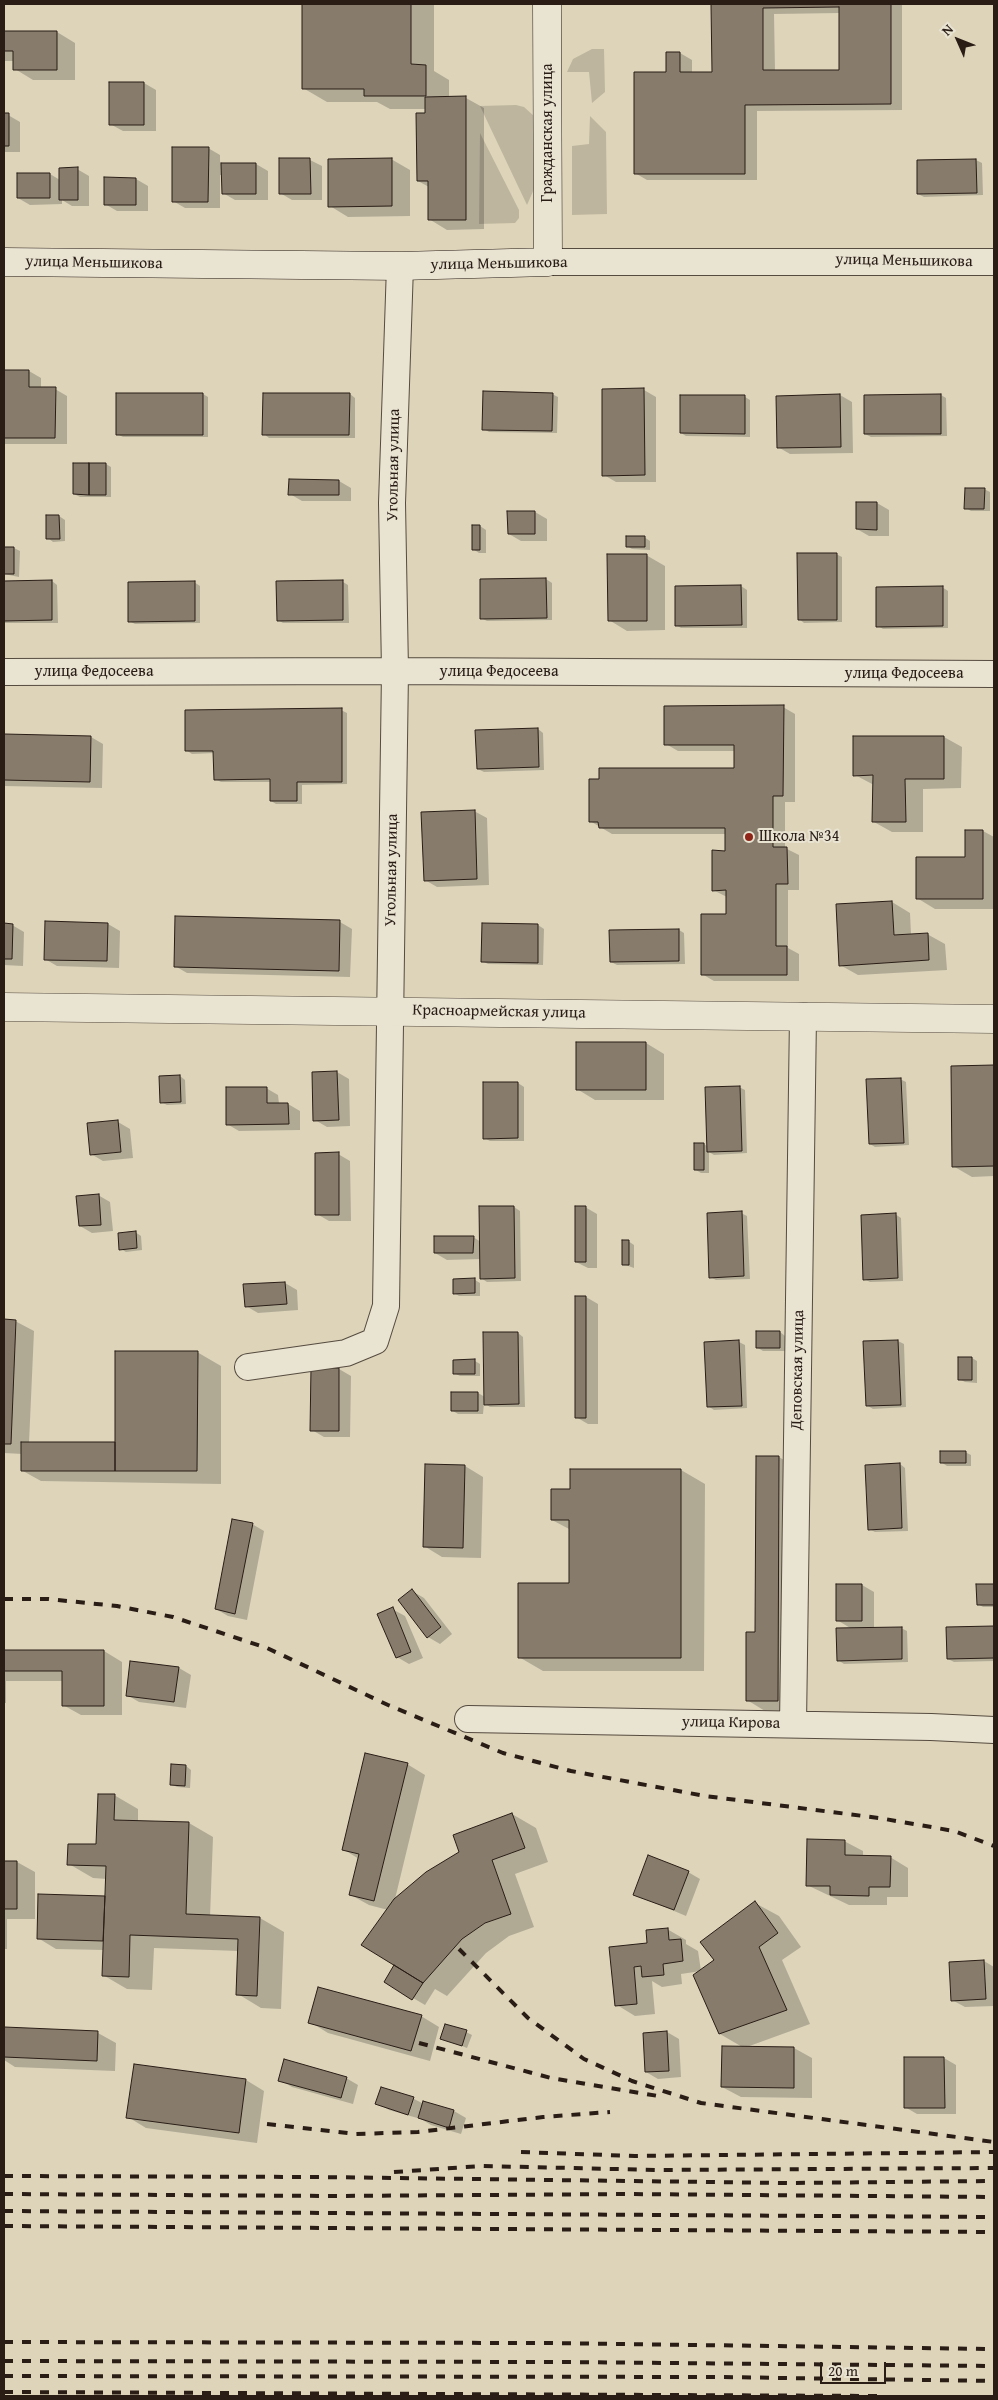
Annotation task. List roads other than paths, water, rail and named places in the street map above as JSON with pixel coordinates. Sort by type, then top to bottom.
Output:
[{"type":"street","name":"Гражданская улица","points":[[547,4],[548,262]]},
{"type":"street","name":"улица Меньшикова","points":[[4,262],[400,266],[548,262],[994,262]]},
{"type":"street","name":"Угольная улица","points":[[248,1367],[346,1353],[375,1341],[386,1306],[395,671],[392,503],[400,266]]},
{"type":"street","name":"улица Федосеева","points":[[4,672],[395,671],[994,674]]},
{"type":"street","name":"Красноармейская улица","points":[[4,1008],[390,1010],[994,1019]]},
{"type":"street","name":"Деповская улица","points":[[793,1724],[803,1016]]},
{"type":"street","name":"улица Кирова","points":[[468,1719],[793,1724],[994,1730]]},
{"type":"railway","points":[[4,1599],[48,1599],[117,1606],[173,1617],[267,1648],[388,1705],[503,1753],[571,1771],[705,1796],[879,1818],[954,1831],[994,1846]]},
{"type":"railway","points":[[459,1949],[528,2018],[584,2059],[632,2081],[701,2103],[994,2142]]},
{"type":"railway","points":[[419,2043],[551,2078],[664,2097]]},
{"type":"railway","points":[[267,2124],[356,2134],[418,2132],[543,2117],[610,2112]]},
{"type":"railway","points":[[521,2152],[635,2156],[994,2152]]},
{"type":"railway","points":[[394,2172],[481,2166],[660,2170],[994,2168]]},
{"type":"railway","points":[[4,2176],[317,2177],[787,2183],[994,2181]]},
{"type":"railway","points":[[4,2194],[336,2196],[627,2194],[994,2197]]},
{"type":"railway","points":[[4,2211],[994,2217]]},
{"type":"railway","points":[[4,2226],[994,2232]]},
{"type":"railway","points":[[4,2342],[548,2343],[994,2349]]},
{"type":"railway","points":[[4,2361],[558,2362],[994,2366]]},
{"type":"railway","points":[[4,2376],[717,2377],[994,2381]]},
{"type":"railway","points":[[4,2392],[884,2396]]},
{"type":"place","name":"Школа №34","points":[[749,837]]}]
